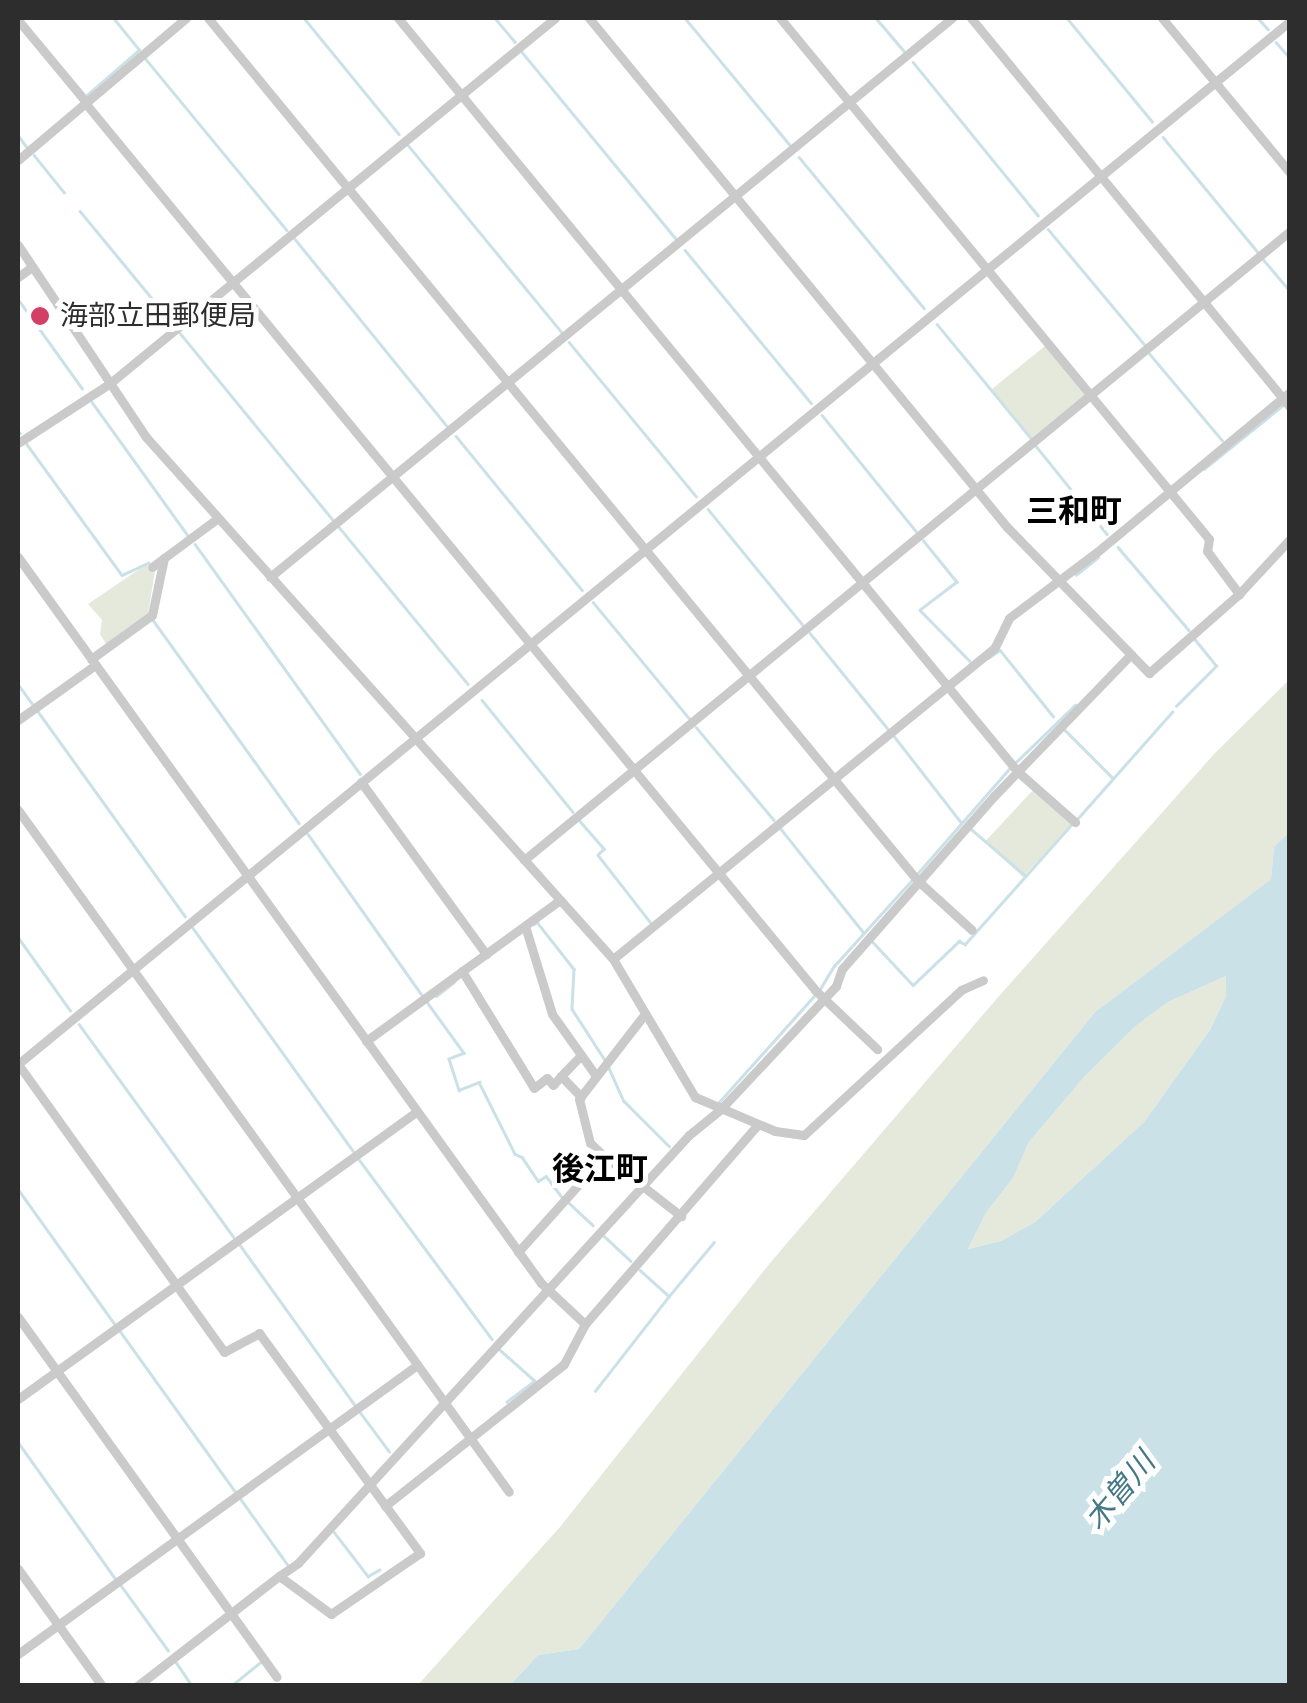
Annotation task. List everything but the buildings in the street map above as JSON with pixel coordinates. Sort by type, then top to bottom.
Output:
[{"type":"street","points":[[18,160],[186,18]]},
{"type":"street","points":[[208,18],[920,883],[972,930]]},
{"type":"street","points":[[398,18],[1018,772],[1075,822]]},
{"type":"street","points":[[18,442],[109,384],[555,18]]},
{"type":"street","points":[[589,18],[976,489],[1149,673],[1239,594],[1290,539]]},
{"type":"street","points":[[780,18],[1170,491],[1208,539],[1207,551],[1239,594]]},
{"type":"street","points":[[270,576],[509,385],[952,18]]},
{"type":"street","points":[[613,959],[996,647],[1009,618],[1287,401],[971,18]]},
{"type":"street","points":[[1162,18],[1290,174]]},
{"type":"street","points":[[18,20],[820,996],[877,1049]]},
{"type":"street","points":[[279,1576],[306,1600],[331,1614],[420,1553],[259,1333],[224,1352],[18,1064],[1290,22]]},
{"type":"street","points":[[524,860],[1290,231]]},
{"type":"street","points":[[18,244],[146,437],[613,959],[694,1097],[796,1136],[810,1132],[962,990],[983,980]]},
{"type":"street","points":[[18,277],[32,266]]},
{"type":"street","points":[[152,567],[218,518]]},
{"type":"street","points":[[18,557],[518,1252],[548,1291],[585,1324]]},
{"type":"street","points":[[18,720],[152,614],[164,558]]},
{"type":"street","points":[[137,1686],[230,1611],[298,1563],[689,1135],[720,1110],[820,996],[836,986],[842,969],[1018,772],[1132,654]]},
{"type":"street","points":[[362,782],[486,954]]},
{"type":"street","points":[[18,810],[508,1492]]},
{"type":"street","points":[[366,1041],[560,900]]},
{"type":"street","points":[[525,926],[552,1014],[596,1076]]},
{"type":"street","points":[[462,971],[534,1088],[547,1078],[553,1085],[581,1055]]},
{"type":"street","points":[[581,1096],[644,1014]]},
{"type":"street","points":[[561,1076],[581,1096],[590,1143],[681,1216]]},
{"type":"street","points":[[18,1399],[416,1112]]},
{"type":"street","points":[[385,1506],[564,1364],[585,1324],[758,1124]]},
{"type":"street","points":[[518,1252],[604,1156]]},
{"type":"street","points":[[18,1317],[277,1676]]},
{"type":"street","points":[[18,1654],[417,1365]]},
{"type":"street","points":[[18,1569],[102,1686]]},
{"type":"shaded area","points":[[1045,346],[1085,395],[1031,438],[991,389]]},
{"type":"shaded area","points":[[147,564],[149,570],[155,571],[148,614],[106,644],[100,634],[102,620],[88,604]]},
{"type":"shaded area","points":[[1289,680],[1289,832],[1274,847],[1271,879],[1095,1012],[579,1649],[538,1655],[510,1685],[417,1686],[560,1527],[770,1263],[999,996],[1215,753]]},
{"type":"shaded area","points":[[1034,789],[1072,824],[1023,877],[985,842]]},
{"type":"shaded area","points":[[1226,976],[1226,996],[1210,1030],[1144,1122],[1035,1222],[1001,1241],[968,1249],[986,1213],[1013,1178],[1029,1142],[1085,1076],[1137,1025],[1168,1002]]},
{"type":"water","name":"木曽川","points":[[1289,832],[1289,1685],[510,1685],[538,1655],[579,1649],[1095,1012],[1271,879],[1274,847]],"holes":[[[1226,976],[1226,996],[1210,1030],[1144,1122],[1035,1222],[1001,1241],[968,1249],[986,1213],[1013,1178],[1029,1142],[1085,1076],[1137,1025],[1168,1002]]]},
{"type":"waterway","points":[[87,95],[139,50],[113,18]]},
{"type":"waterway","points":[[304,18],[399,134]]},
{"type":"waterway","points":[[495,18],[515,42]]},
{"type":"waterway","points":[[685,18],[790,145]]},
{"type":"waterway","points":[[876,18],[904,51]]},
{"type":"waterway","points":[[1067,18],[1152,121]]},
{"type":"waterway","points":[[1258,18],[1268,29]]},
{"type":"waterway","points":[[1276,42],[1290,58]]},
{"type":"waterway","points":[[522,52],[677,240]]},
{"type":"waterway","points":[[145,58],[287,230]]},
{"type":"waterway","points":[[913,62],[1038,215]]},
{"type":"waterway","points":[[18,135],[26,146]]},
{"type":"waterway","points":[[1163,137],[1257,251]]},
{"type":"waterway","points":[[408,145],[563,334]]},
{"type":"waterway","points":[[34,155],[64,192]]},
{"type":"waterway","points":[[799,157],[924,308]]},
{"type":"waterway","points":[[80,211],[174,325]]},
{"type":"waterway","points":[[1048,229],[1145,345]]},
{"type":"waterway","points":[[295,239],[448,427]]},
{"type":"waterway","points":[[685,250],[811,403]]},
{"type":"waterway","points":[[1263,259],[1290,291]]},
{"type":"waterway","points":[[18,299],[82,388]]},
{"type":"waterway","points":[[937,324],[1031,438]]},
{"type":"waterway","points":[[180,333],[334,521]]},
{"type":"waterway","points":[[569,342],[696,496]]},
{"type":"waterway","points":[[1149,353],[1222,440]]},
{"type":"waterway","points":[[92,402],[187,534]]},
{"type":"waterway","points":[[1204,469],[1283,405]]},
{"type":"waterway","points":[[822,415],[916,531]]},
{"type":"waterway","points":[[456,436],[582,590]]},
{"type":"waterway","points":[[26,443],[122,575],[148,563]]},
{"type":"waterway","points":[[1036,446],[1107,534]]},
{"type":"waterway","points":[[708,509],[802,624]]},
{"type":"waterway","points":[[339,527],[468,684]]},
{"type":"waterway","points":[[923,540],[957,582],[920,610],[970,661]]},
{"type":"waterway","points":[[195,544],[360,774]]},
{"type":"waterway","points":[[1118,547],[1189,630]]},
{"type":"waterway","points":[[1076,575],[1098,557]]},
{"type":"waterway","points":[[593,602],[689,718]]},
{"type":"waterway","points":[[153,620],[299,823]]},
{"type":"waterway","points":[[810,633],[888,729]]},
{"type":"waterway","points":[[1176,706],[1216,666],[1194,639]]},
{"type":"waterway","points":[[988,658],[1000,650],[1053,716]]},
{"type":"waterway","points":[[18,684],[33,705]]},
{"type":"waterway","points":[[482,700],[573,812]]},
{"type":"waterway","points":[[1016,762],[1075,705]]},
{"type":"waterway","points":[[37,710],[185,916]]},
{"type":"waterway","points":[[1078,818],[1172,712]]},
{"type":"waterway","points":[[696,727],[774,820]]},
{"type":"waterway","points":[[1065,730],[1113,778]]},
{"type":"waterway","points":[[894,736],[961,822]]},
{"type":"waterway","points":[[917,874],[1009,769]]},
{"type":"waterway","points":[[580,821],[604,849],[598,855],[651,923]]},
{"type":"waterway","points":[[872,941],[913,985],[959,941],[965,944],[1072,824]]},
{"type":"waterway","points":[[781,829],[864,933]]},
{"type":"waterway","points":[[971,829],[1026,876]]},
{"type":"waterway","points":[[308,834],[422,995]]},
{"type":"waterway","points":[[820,989],[834,966],[911,881]]},
{"type":"waterway","points":[[534,924],[537,922],[574,969],[572,1009],[605,1060]]},
{"type":"waterway","points":[[193,928],[353,1151]]},
{"type":"waterway","points":[[18,937],[70,1010]]},
{"type":"waterway","points":[[436,996],[454,982]]},
{"type":"waterway","points":[[719,1102],[815,995]]},
{"type":"waterway","points":[[427,1002],[464,1053],[449,1059],[459,1090],[479,1082],[515,1154],[522,1157],[538,1181],[546,1176],[561,1196]]},
{"type":"waterway","points":[[79,1024],[234,1237]]},
{"type":"waterway","points":[[609,1068],[624,1101],[669,1146]]},
{"type":"waterway","points":[[358,1158],[492,1339]]},
{"type":"waterway","points":[[18,1189],[114,1323]]},
{"type":"waterway","points":[[568,1202],[593,1225]]},
{"type":"waterway","points":[[603,1235],[631,1261]]},
{"type":"waterway","points":[[640,1270],[669,1296],[714,1242]]},
{"type":"waterway","points":[[240,1245],[355,1405]]},
{"type":"waterway","points":[[595,1391],[669,1296]]},
{"type":"waterway","points":[[120,1331],[235,1491]]},
{"type":"waterway","points":[[499,1349],[535,1381],[507,1402]]},
{"type":"waterway","points":[[360,1412],[389,1451]]},
{"type":"waterway","points":[[18,1442],[115,1578]]},
{"type":"waterway","points":[[240,1498],[287,1564]]},
{"type":"waterway","points":[[334,1532],[368,1576],[379,1570]]},
{"type":"waterway","points":[[120,1584],[168,1650]]},
{"type":"waterway","points":[[176,1662],[192,1686]]},
{"type":"waterway","points":[[231,1686],[261,1662]]},
{"type":"place","name":"海部立田郵便局","points":[[40,316]]},
{"type":"district","name":"三和町","points":[[1074,511]]},
{"type":"district","name":"後江町","points":[[600,1169]]}]
